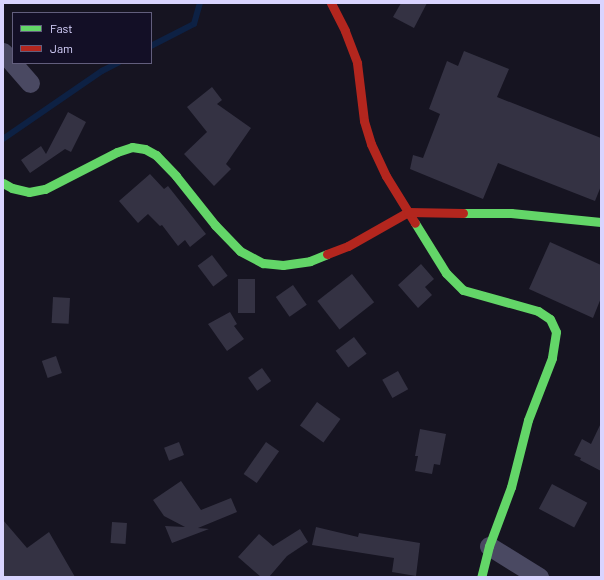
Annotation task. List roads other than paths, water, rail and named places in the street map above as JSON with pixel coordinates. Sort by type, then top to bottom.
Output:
[{"type":"street","points":[[331,3],[345,31],[357,63],[360,97],[371,144],[386,176],[446,273],[463,290],[538,311],[550,319],[556,332],[552,358],[528,420],[511,488],[489,546],[481,577]]},
{"type":"street","points":[[3,52],[12,62]]},
{"type":"street","points":[[13,64],[30,83]]},
{"type":"street","points":[[3,182],[12,188],[29,192],[45,189],[117,152],[132,147],[145,149],[156,155],[176,176],[214,225],[240,251],[263,263],[283,265],[310,261],[348,246],[408,212],[511,213],[597,223],[601,222]]},
{"type":"street","points":[[489,546],[539,577]]},
{"type":"waterway","points":[[152,45],[194,24],[200,3]]},
{"type":"waterway","points":[[3,139],[102,71],[116,64]]}]
